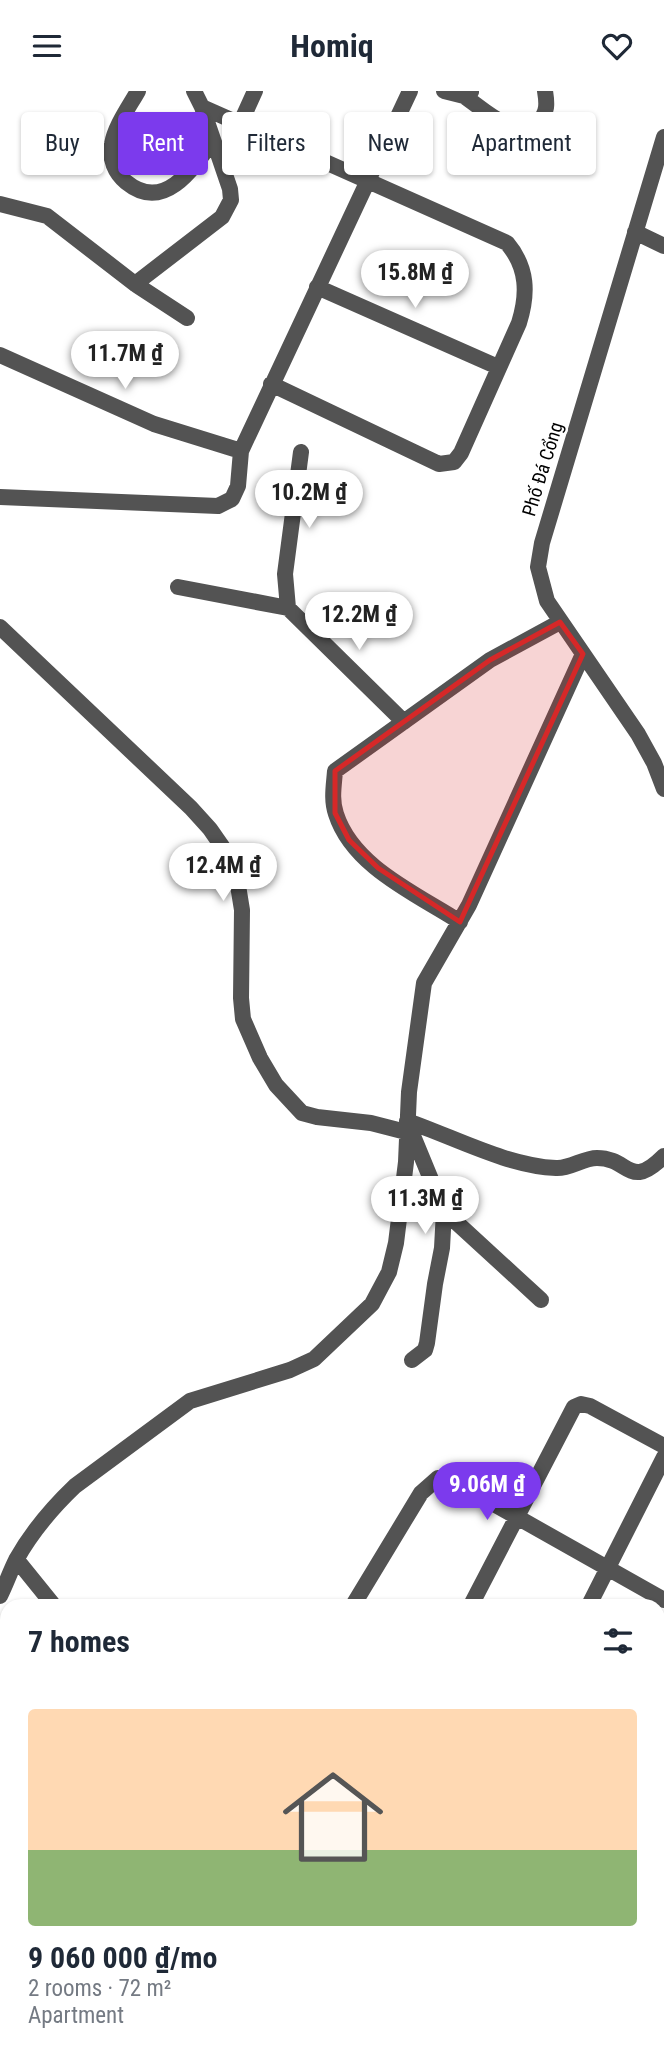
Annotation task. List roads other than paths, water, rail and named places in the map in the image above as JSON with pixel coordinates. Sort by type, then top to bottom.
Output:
[{"type":"street","points":[[138,91],[111,146],[115,170],[136,190],[147,194],[172,186],[192,170],[213,140]]},
{"type":"street","points":[[135,283],[226,212],[231,199],[202,107],[194,91]]},
{"type":"street","points":[[246,112],[256,91]]},
{"type":"street","points":[[0,497],[218,506],[232,499],[237,486],[241,451],[410,91]]},
{"type":"street","points":[[444,91],[468,93],[503,122],[519,129],[534,126],[544,116],[547,102],[544,91]]},
{"type":"street","points":[[202,107],[222,116]]},
{"type":"street","name":"Phố Đá Cổng","points":[[664,137],[542,543],[538,567],[541,589],[559,622],[638,734],[659,758],[664,789]]},
{"type":"street","points":[[271,384],[439,464],[454,463],[461,453],[519,323],[525,301],[520,266],[507,243],[330,165]]},
{"type":"street","points":[[0,204],[47,216],[135,283],[187,318]]},
{"type":"street","points":[[635,232],[664,246]]},
{"type":"street","points":[[317,287],[498,367]]},
{"type":"street","points":[[0,355],[154,424],[241,451]]},
{"type":"street","points":[[288,608],[285,574],[301,452]]},
{"type":"street","points":[[178,587],[288,608],[404,722]]},
{"type":"street","points":[[460,922],[362,855],[349,840],[335,813],[335,771],[490,660],[559,622]]},
{"type":"street","points":[[0,627],[191,807],[226,852],[240,888],[243,1019],[260,1058],[276,1085],[302,1113],[317,1117],[406,1126],[537,1167],[560,1168],[595,1158],[606,1159],[631,1172],[642,1172],[652,1168],[664,1156]]},
{"type":"street","points":[[0,1596],[17,1560],[59,1502],[75,1486],[112,1461],[177,1409],[207,1394],[290,1370],[314,1359],[372,1304],[389,1272],[396,1243],[406,1162],[406,1126],[424,983],[460,922],[583,654]]},
{"type":"street","points":[[406,1126],[444,1211],[541,1300]]},
{"type":"street","points":[[412,1360],[425,1350],[427,1343],[442,1248],[444,1211]]},
{"type":"street","points":[[474,1599],[574,1406],[590,1406],[664,1446]]},
{"type":"street","points":[[592,1599],[664,1457]]},
{"type":"street","points":[[357,1599],[421,1493],[438,1478],[453,1481],[662,1599]]},
{"type":"street","points":[[17,1560],[49,1599]]}]
